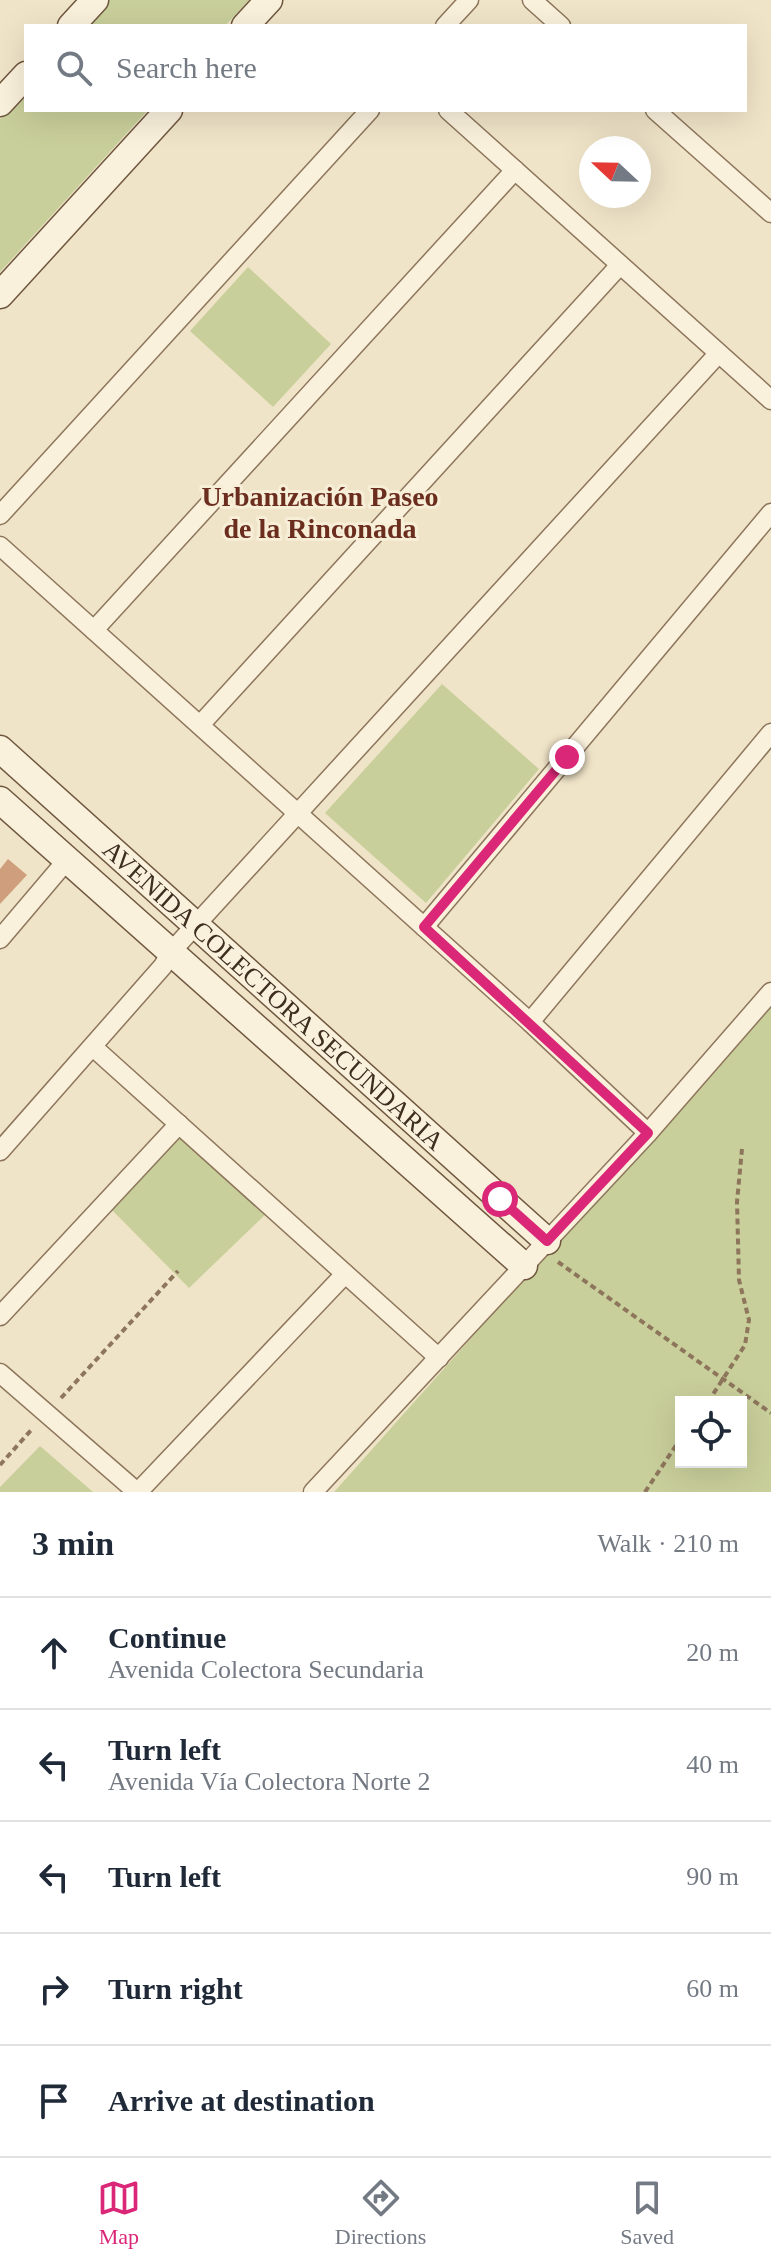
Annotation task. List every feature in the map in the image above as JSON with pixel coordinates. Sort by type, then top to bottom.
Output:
[{"type":"street","points":[[73,24],[95,0]]},
{"type":"street","points":[[247,24],[269,0]]},
{"type":"street","points":[[447,24],[469,0]]},
{"type":"street","points":[[532,0],[559,24]]},
{"type":"street","points":[[0,103],[24,77]]},
{"type":"street","points":[[0,295],[167,112]]},
{"type":"street","points":[[0,515],[368,112]]},
{"type":"street","points":[[450,112],[771,400]]},
{"type":"street","points":[[657,112],[771,213]]},
{"type":"street","points":[[94,630],[515,170]]},
{"type":"street","points":[[200,725],[620,265]]},
{"type":"street","points":[[0,1151],[163,966],[170,953],[718,354]]},
{"type":"street","points":[[424,927],[771,513]]},
{"type":"street","points":[[0,546],[530,1022],[648,1133]]},
{"type":"street","points":[[530,1022],[771,733]]},
{"type":"street","name":"AVENIDA COLECTORA SECUNDARIA","points":[[0,749],[196,925],[537,1252]]},
{"type":"street","name":"AVENIDA COLECTORA SECUNDARIA","points":[[0,800],[170,953],[537,1252]]},
{"type":"street","points":[[0,939],[67,860]]},
{"type":"street","points":[[313,1492],[648,1133],[771,992]]},
{"type":"street","points":[[93,1047],[439,1358]]},
{"type":"street","points":[[0,1316],[179,1124]]},
{"type":"street","points":[[0,1373],[137,1492],[345,1274]]},
{"type":"path","points":[[712,1396],[745,1345],[749,1320],[739,1280],[737,1202],[742,1149]]},
{"type":"path","points":[[537,1252],[726,1378],[771,1413]]},
{"type":"path","points":[[0,1465],[178,1271]]},
{"type":"path","points":[[645,1492],[675,1447]]},
{"type":"green space","points":[[108,0],[249,0],[227,24],[87,24]]},
{"type":"green space","points":[[24,92],[24,112],[146,112],[0,272],[0,119]]},
{"type":"green space","points":[[248,267],[331,344],[273,407],[190,331]]},
{"type":"green space","points":[[442,684],[539,769],[426,903],[325,813]]},
{"type":"green space","points":[[771,993],[771,1492],[334,1492],[539,1262]]},
{"type":"green space","points":[[178,1132],[268,1212],[189,1288],[109,1207]]},
{"type":"green space","points":[[40,1446],[93,1492],[0,1492],[0,1487]]},
{"type":"building","points":[[8,859],[27,875],[0,904],[0,869]]},
{"type":"district","name":"Urbanización Paseo de la Rinconada","points":[[320,512]]},
{"type":"route","points":[[500,1199],[547,1241],[648,1133],[424,927],[567,757]]}]
